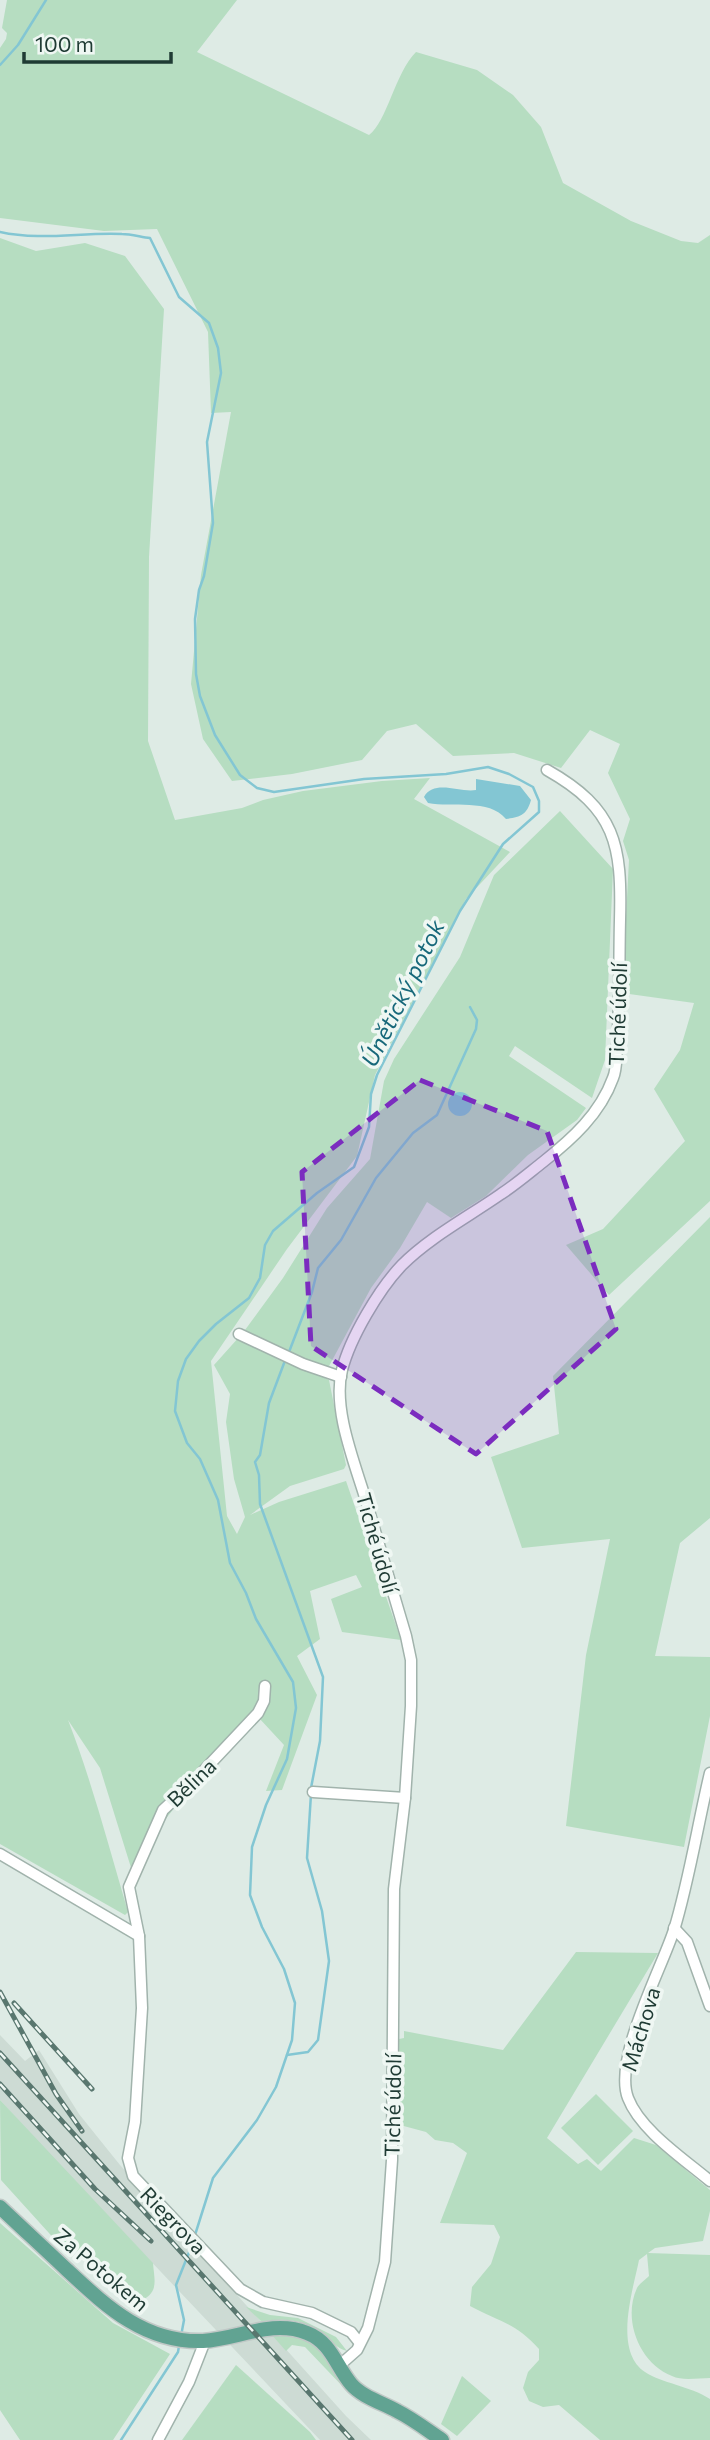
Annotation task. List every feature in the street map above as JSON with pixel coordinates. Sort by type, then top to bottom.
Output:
[{"type":"main road","name":"Za Potokem","points":[[0,2207],[92,2293],[121,2317],[143,2330],[172,2339],[199,2341],[279,2327],[311,2334],[320,2341],[356,2388],[442,2440]]},
{"type":"street","name":"Tiché údolí","points":[[359,2343],[368,2328],[384,2262],[392,2160],[394,1889],[405,1798],[411,1660],[348,1439],[341,1403],[341,1377],[363,1320],[401,1266],[433,1239],[504,1192],[586,1125],[604,1100],[615,1075],[621,884],[618,856],[611,834],[592,802],[570,783],[547,770]]},
{"type":"street","points":[[239,1334],[303,1364],[341,1377]]},
{"type":"street","name":"Bělina","points":[[129,1887],[163,1810],[258,1713],[264,1701],[265,1686]]},
{"type":"street","name":"Máchova","points":[[710,1773],[674,1928],[633,2038],[624,2071],[627,2097],[642,2122],[710,2181]]},
{"type":"street","points":[[313,1792],[405,1798]]},
{"type":"street","points":[[0,1854],[139,1936]]},
{"type":"street","name":"Riegrova","points":[[129,1887],[139,1936],[142,2008],[135,2122],[128,2158],[132,2176],[236,2285],[249,2295],[263,2302],[312,2313],[351,2332],[359,2343]]},
{"type":"street","points":[[674,1928],[687,1942],[710,2006]]},
{"type":"street","points":[[158,2440],[189,2382],[199,2341]]},
{"type":"street","points":[[340,2365],[356,2352],[359,2343]]},
{"type":"highlighted area","points":[[420,1080],[547,1131],[616,1329],[476,1454],[311,1346],[302,1172]]},
{"type":"shaded area","points":[[0,2035],[25,2061],[39,2050],[79,2114],[120,2165],[346,2416],[371,2440],[320,2440],[38,2142],[0,2100]]},
{"type":"green space","points":[[7,0],[237,0],[197,52],[369,135],[381,119],[402,72],[416,52],[477,70],[513,95],[541,127],[563,183],[631,221],[681,241],[698,243],[710,235],[710,1201],[609,1295],[566,1245],[603,1229],[685,1141],[654,1089],[680,1050],[694,1003],[622,993],[629,860],[623,841],[630,819],[608,773],[620,744],[590,730],[561,768],[514,753],[453,756],[416,724],[387,731],[362,760],[292,774],[232,781],[203,739],[191,684],[201,575],[231,412],[211,413],[208,332],[157,229],[104,231],[0,218],[0,48],[7,33],[2,28]]},
{"type":"green space","points":[[0,238],[36,251],[85,243],[125,256],[164,309],[149,557],[148,741],[175,820],[242,808],[303,791],[430,778],[414,799],[510,852],[466,899],[375,1075],[357,1156],[287,1249],[211,1361],[227,1516],[237,1534],[245,1517],[234,1479],[226,1422],[230,1394],[214,1365],[240,1336],[329,1380],[346,1465],[344,1469],[290,1486],[250,1515],[279,1502],[346,1481],[401,1640],[342,1632],[331,1599],[362,1587],[356,1575],[310,1591],[320,1639],[297,1656],[317,1695],[282,1790],[266,1791],[284,1745],[259,1718],[244,1719],[146,1844],[133,1874],[100,1768],[68,1720],[107,1839],[128,1912],[125,1915],[0,1844]]},
{"type":"green space","points":[[560,811],[613,869],[605,1060],[592,1098],[515,1046],[509,1056],[586,1108],[577,1120],[528,1155],[486,1196],[451,1218],[427,1202],[400,1248],[371,1288],[328,1368],[245,1330],[283,1278],[327,1208],[370,1159],[384,1081],[394,1059],[460,957],[494,875]]},
{"type":"green space","points":[[710,1217],[710,1518],[680,1543],[655,1656],[710,1657],[710,1716],[684,1847],[566,1826],[586,1655],[610,1539],[522,1548],[491,1457],[559,1434],[553,1376]]},
{"type":"green space","points":[[576,1952],[658,1953],[547,2138],[578,2164],[587,2159],[601,2171],[634,2138],[656,2145],[710,2190],[710,2211],[703,2241],[655,2248],[648,2253],[710,2255],[710,2378],[672,2376],[651,2362],[643,2351],[633,2327],[632,2314],[638,2286],[649,2276],[647,2254],[639,2260],[627,2335],[635,2362],[645,2372],[710,2399],[710,2440],[600,2440],[559,2405],[543,2407],[529,2401],[523,2388],[528,2372],[539,2360],[539,2349],[514,2328],[470,2306],[472,2287],[491,2264],[500,2237],[494,2225],[440,2223],[467,2153],[453,2143],[435,2140],[426,2132],[400,2125],[399,2039],[404,2038],[404,2031],[503,2050]]},
{"type":"green space","points":[[596,2094],[633,2131],[598,2165],[561,2128]]},
{"type":"green space","points":[[0,2100],[153,2263],[154,2288],[149,2296],[144,2299],[134,2296],[90,2257],[58,2243],[1,2180]]},
{"type":"green space","points":[[0,2223],[113,2323],[170,2354],[113,2440],[20,2440],[0,2410]]},
{"type":"green space","points":[[246,2307],[270,2315],[298,2318],[336,2337],[347,2351],[310,2326],[287,2320],[262,2322]]},
{"type":"green space","points":[[271,2334],[301,2339],[319,2348],[349,2390],[347,2391],[305,2347],[292,2345],[286,2351]]},
{"type":"green space","points":[[236,2365],[310,2432],[316,2440],[182,2440]]},
{"type":"green space","points":[[462,2376],[491,2401],[457,2436],[441,2424]]},
{"type":"water","points":[[476,779],[520,786],[531,800],[527,809],[519,816],[506,819],[490,808],[428,803],[424,797],[428,792],[441,788],[476,790]]},
{"type":"water","points":[[460,1092],[468,1096],[472,1104],[468,1112],[460,1116],[452,1112],[448,1104],[452,1096]]},
{"type":"waterway","name":"Únětický potok","points":[[0,65],[18,45],[46,0]]},
{"type":"waterway","name":"Únětický potok","points":[[0,232],[30,236],[125,234],[150,238],[179,297],[209,323],[218,348],[221,373],[207,442],[213,523],[195,619],[196,674],[200,696],[215,735],[240,775],[257,788],[274,792],[364,779],[446,774],[488,767],[509,774],[533,787],[539,801],[539,812],[503,844],[460,911],[377,1075],[371,1094],[369,1127],[354,1167],[317,1193],[273,1231],[265,1245],[260,1278],[249,1298],[199,1341],[186,1359],[178,1381],[175,1411],[187,1443],[200,1459],[218,1500],[230,1563],[256,1619],[293,1682],[296,1708],[287,1759],[266,1805],[252,1847],[250,1895],[262,1927],[284,1969],[295,2003],[292,2040],[276,2087],[257,2120],[213,2178],[195,2235]]},
{"type":"waterway","points":[[289,1352],[312,1292],[318,1268],[341,1240],[376,1178],[413,1133],[437,1115],[476,1029],[477,1020],[470,1007]]},
{"type":"waterway","points":[[286,1358],[269,1403],[260,1455],[255,1462],[259,1475],[260,1504],[323,1677],[320,1741],[311,1788]]},
{"type":"waterway","points":[[287,2055],[308,2052],[318,2040],[329,1961],[322,1911],[307,1858],[311,1794]]},
{"type":"waterway","name":"Únětický potok","points":[[181,2336],[184,2320],[176,2285],[192,2245]]},
{"type":"waterway","name":"Únětický potok","points":[[121,2440],[178,2352],[179,2346]]},
{"type":"railway","points":[[0,1992],[56,2094],[82,2131]]},
{"type":"railway","points":[[14,2003],[92,2089]]},
{"type":"railway","points":[[0,2053],[352,2440]]},
{"type":"railway","points":[[0,2084],[95,2189],[151,2241]]}]
